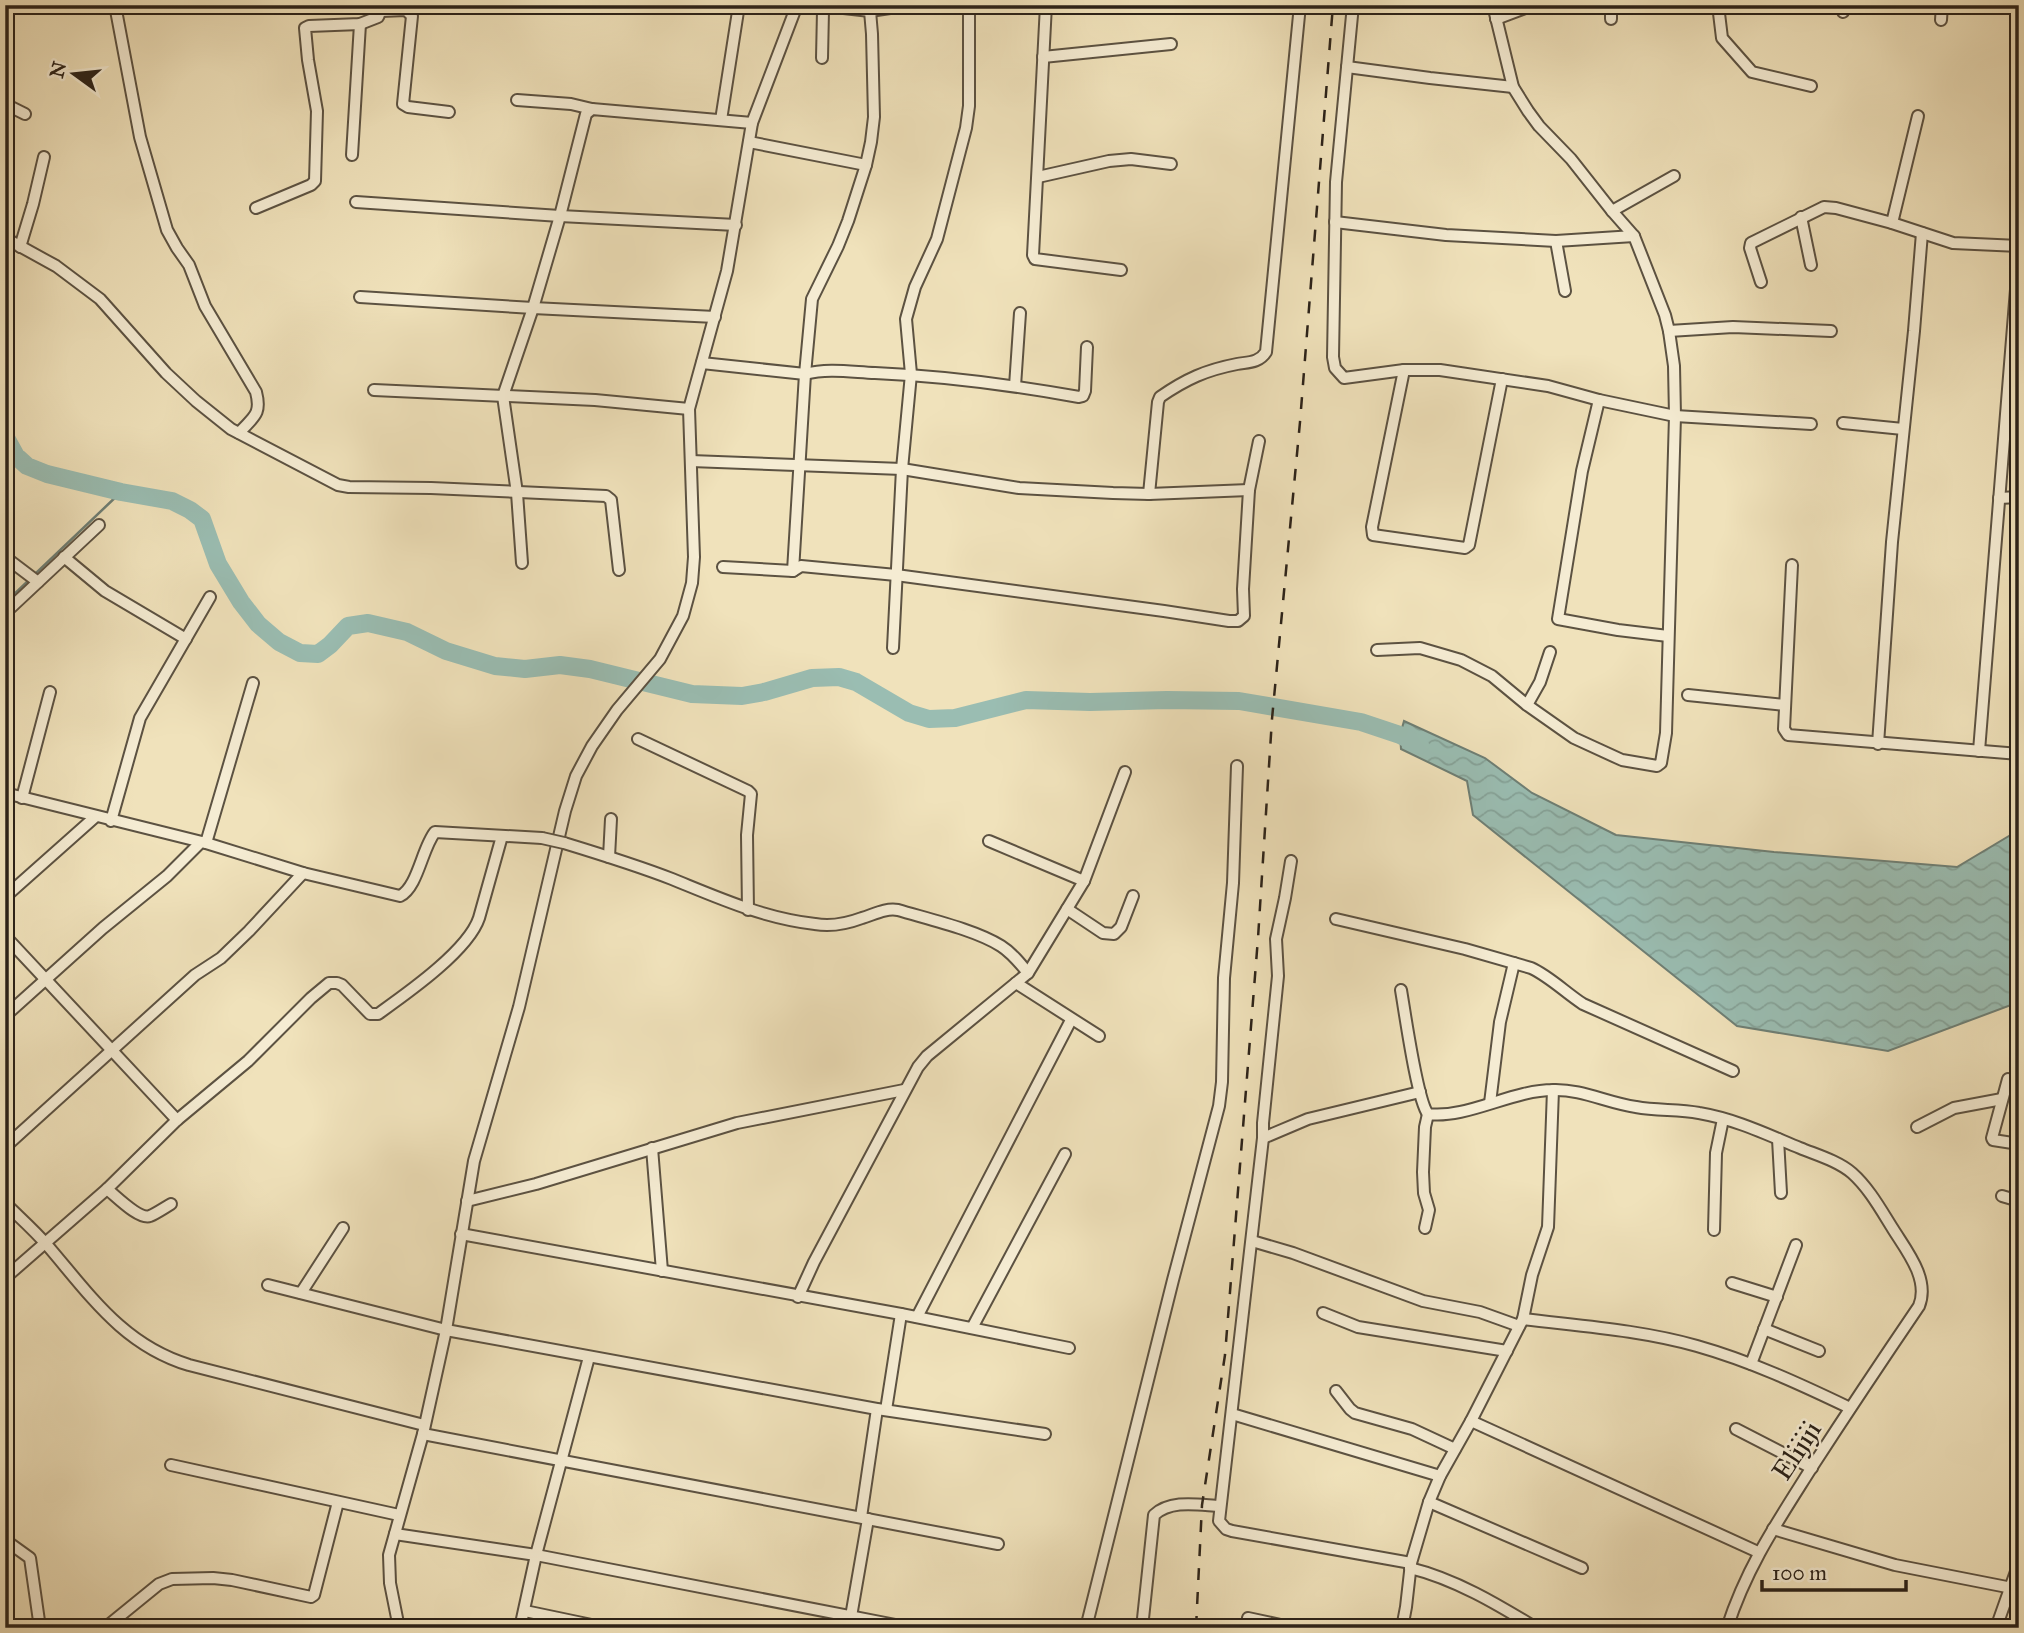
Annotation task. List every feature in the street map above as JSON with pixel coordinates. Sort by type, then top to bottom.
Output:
[{"type":"street","points":[[115,5],[140,137],[167,230],[189,265],[205,306],[256,392],[259,411],[239,433]]},
{"type":"street","points":[[721,120],[739,5]]},
{"type":"street","points":[[400,1628],[388,1571],[389,1555],[424,1429],[446,1330],[474,1161],[519,1007],[565,811],[576,776],[592,746],[617,710],[660,659],[683,616],[692,583],[694,557],[689,409],[727,271],[752,123],[797,5]]},
{"type":"street","points":[[822,58],[824,7],[870,11],[910,5]]},
{"type":"street","points":[[893,648],[895,575],[911,374],[906,319],[909,302],[937,239],[966,128],[969,106],[969,5]]},
{"type":"street","points":[[1046,5],[1033,255],[1035,259],[1121,270]]},
{"type":"street","points":[[1149,494],[1160,397],[1196,375],[1212,369],[1255,361],[1262,358],[1266,352],[1300,5]]},
{"type":"street","points":[[1353,5],[1336,182],[1335,222],[1333,357],[1335,368],[1344,377],[1404,370],[1440,370],[1548,386],[1675,416],[1811,424]]},
{"type":"street","points":[[1377,650],[1420,648],[1461,660],[1492,676],[1574,738],[1603,752],[1622,760],[1657,766],[1664,757],[1675,416],[1669,331],[1634,236],[1571,159],[1539,126],[1513,87],[1493,5]]},
{"type":"street","points":[[1496,19],[1533,5]]},
{"type":"street","points":[[1611,5],[1611,19]]},
{"type":"street","points":[[1718,5],[1722,38],[1752,72],[1811,86]]},
{"type":"street","points":[[1941,20],[1942,5]]},
{"type":"street","points":[[256,208],[311,185],[314,181],[317,111],[308,61],[305,28],[309,26],[360,24],[378,17],[382,8],[406,10],[412,16],[403,103],[408,107],[449,112]]},
{"type":"street","points":[[793,571],[812,299],[838,246],[872,142],[874,117],[870,11]]},
{"type":"street","points":[[352,155],[360,24]]},
{"type":"street","points":[[1043,57],[1171,44]]},
{"type":"street","points":[[1347,67],[1513,87]]},
{"type":"street","points":[[517,100],[752,123]]},
{"type":"street","points":[[5,104],[25,114]]},
{"type":"street","points":[[522,563],[517,493],[503,396],[533,309],[586,114],[592,109]]},
{"type":"street","points":[[1892,223],[1918,116]]},
{"type":"street","points":[[749,142],[866,165]]},
{"type":"street","points":[[20,247],[44,157]]},
{"type":"street","points":[[1038,177],[1108,161],[1131,159],[1171,164]]},
{"type":"street","points":[[1612,211],[1674,176]]},
{"type":"street","points":[[356,202],[736,225]]},
{"type":"street","points":[[1761,282],[1750,248],[1751,243],[1824,207],[1892,223],[1953,243],[2019,246]]},
{"type":"street","points":[[1801,217],[1811,265]]},
{"type":"street","points":[[1335,222],[1446,235],[1556,241],[1634,236]]},
{"type":"street","points":[[1878,744],[1892,542],[1922,233]]},
{"type":"street","points":[[5,238],[66,273],[100,299],[166,373],[195,401],[239,433],[343,487],[606,496],[610,498],[619,569]]},
{"type":"street","points":[[1556,241],[1565,291]]},
{"type":"street","points":[[1979,751],[2014,349],[2019,252]]},
{"type":"street","points":[[360,296],[533,309],[715,317]]},
{"type":"street","points":[[1015,386],[1020,313]]},
{"type":"street","points":[[1669,331],[1733,327],[1831,331]]},
{"type":"street","points":[[702,363],[805,374],[821,370],[911,374],[1015,386],[1079,397],[1083,396],[1085,391],[1087,347]]},
{"type":"street","points":[[1404,370],[1371,531],[1373,535],[1465,548],[1469,545],[1502,379]]},
{"type":"street","points":[[374,390],[594,400],[689,409]]},
{"type":"street","points":[[1599,400],[1582,471],[1558,619],[1668,636]]},
{"type":"street","points":[[1843,424],[1903,429]]},
{"type":"street","points":[[723,567],[793,571],[801,566],[895,575],[1238,621],[1244,616],[1249,490],[1259,441]]},
{"type":"street","points":[[691,461],[902,469],[1019,488],[1149,494],[1249,490]]},
{"type":"street","points":[[1999,498],[2019,497]]},
{"type":"street","points":[[5,613],[34,579],[64,557],[99,525]]},
{"type":"street","points":[[5,557],[34,579]]},
{"type":"street","points":[[64,557],[104,591],[186,639]]},
{"type":"street","points":[[1791,565],[1784,729],[1788,735],[2019,754]]},
{"type":"street","points":[[111,821],[136,727],[210,597]]},
{"type":"street","points":[[1527,705],[1540,682],[1549,652]]},
{"type":"street","points":[[5,1016],[203,843],[253,683]]},
{"type":"street","points":[[22,798],[50,691]]},
{"type":"street","points":[[1688,695],[1785,705]]},
{"type":"street","points":[[638,739],[751,794],[747,835],[748,910]]},
{"type":"street","points":[[1086,1628],[1219,1106],[1224,978],[1233,883],[1237,766]]},
{"type":"street","points":[[798,1297],[918,1067],[927,1056],[1028,973],[1084,881],[1125,772]]},
{"type":"street","points":[[5,793],[203,843],[303,873],[400,896],[411,886],[424,851],[435,832],[542,838],[671,878],[777,919],[834,926],[890,909],[898,910],[976,935],[1000,946],[1028,973]]},
{"type":"street","points":[[5,897],[96,817]]},
{"type":"street","points":[[609,857],[611,819]]},
{"type":"street","points":[[5,1278],[107,1189],[177,1120],[247,1061],[329,983],[337,982],[342,985],[374,1015],[417,986],[473,932],[502,836]]},
{"type":"street","points":[[989,841],[1084,881]]},
{"type":"street","points":[[1291,861],[1276,939],[1278,976],[1263,1138],[1219,1521],[1232,1531],[1410,1565],[1460,1586],[1536,1628]]},
{"type":"street","points":[[5,1147],[110,1049],[195,975],[221,958],[250,931],[303,873]]},
{"type":"street","points":[[1067,909],[1102,933],[1114,934],[1121,927],[1133,896]]},
{"type":"street","points":[[1336,919],[1465,949],[1541,972],[1583,1004],[1733,1071]]},
{"type":"street","points":[[5,936],[177,1120]]},
{"type":"street","points":[[1490,1102],[1500,1022],[1514,963]]},
{"type":"street","points":[[1016,983],[1099,1036]]},
{"type":"street","points":[[1401,990],[1420,1092],[1424,1110],[1428,1114],[1447,1114],[1523,1093],[1553,1090],[1584,1093],[1638,1108],[1697,1113],[1748,1126],[1778,1139],[1782,1193]]},
{"type":"street","points":[[917,1317],[1071,1020]]},
{"type":"street","points":[[2008,1079],[1992,1138],[2019,1144]]},
{"type":"street","points":[[467,1201],[536,1184],[737,1123],[904,1090]]},
{"type":"street","points":[[1402,1628],[1410,1565],[1429,1502],[1521,1322],[1532,1275],[1548,1227],[1553,1090]]},
{"type":"street","points":[[1263,1138],[1308,1119],[1420,1092]]},
{"type":"street","points":[[1917,1127],[1954,1108],[2002,1099]]},
{"type":"street","points":[[1425,1228],[1429,1210],[1424,1193],[1423,1172],[1428,1114]]},
{"type":"street","points":[[1714,1230],[1716,1153],[1723,1119]]},
{"type":"street","name":"Elijiji","points":[[1727,1628],[1758,1552],[1923,1297],[1922,1281],[1910,1257],[1876,1202],[1860,1182],[1845,1168],[1778,1139]]},
{"type":"street","points":[[652,1148],[662,1271]]},
{"type":"street","points":[[972,1328],[1065,1154]]},
{"type":"street","points":[[107,1189],[144,1217],[171,1204]]},
{"type":"street","points":[[2002,1196],[2019,1202]]},
{"type":"street","points":[[5,1203],[45,1243],[100,1309],[116,1324],[160,1355],[189,1365],[424,1429],[562,1461],[998,1544]]},
{"type":"street","points":[[301,1293],[343,1228]]},
{"type":"street","points":[[461,1234],[901,1314],[1069,1348]]},
{"type":"street","points":[[1252,1241],[1293,1253],[1423,1301],[1521,1322],[1671,1340],[1696,1346],[1800,1383],[1850,1408]]},
{"type":"street","points":[[1751,1364],[1796,1245]]},
{"type":"street","points":[[1732,1283],[1777,1297]]},
{"type":"street","points":[[268,1285],[446,1330],[881,1409],[1045,1434]]},
{"type":"street","points":[[1323,1313],[1358,1327],[1507,1351]]},
{"type":"street","points":[[849,1628],[881,1409],[901,1314]]},
{"type":"street","points":[[1764,1329],[1819,1351]]},
{"type":"street","points":[[520,1628],[536,1555],[589,1357]]},
{"type":"street","points":[[1336,1391],[1356,1413],[1412,1429],[1455,1449]]},
{"type":"street","points":[[1232,1414],[1440,1476]]},
{"type":"street","points":[[1471,1421],[1758,1552]]},
{"type":"street","points":[[1736,1429],[1812,1468]]},
{"type":"street","points":[[171,1465],[399,1515]]},
{"type":"street","points":[[105,1628],[159,1584],[172,1579],[232,1580],[311,1597],[314,1595],[338,1502]]},
{"type":"street","points":[[1429,1502],[1581,1568]]},
{"type":"street","points":[[1142,1628],[1154,1515],[1161,1509],[1178,1505],[1220,1506]]},
{"type":"street","points":[[1773,1529],[1895,1565],[2015,1584]]},
{"type":"street","points":[[395,1534],[536,1555],[911,1628]]},
{"type":"street","points":[[5,1540],[30,1558],[40,1628]]},
{"type":"street","points":[[1996,1628],[2015,1584],[2019,1563]]},
{"type":"street","points":[[525,1611],[606,1628]]},
{"type":"street","points":[[1248,1618],[1294,1628]]},
{"type":"water","points":[[1404,721],[1485,758],[1532,793],[1616,835],[1774,852],[1957,867],[2019,830],[2019,1002],[1888,1051],[1737,1026],[1473,815],[1467,781],[1401,749],[1400,735]]},
{"type":"waterway","points":[[5,436],[16,456],[27,466],[47,474],[121,492],[172,501],[190,510],[202,519],[218,564],[241,602],[258,624],[279,642],[300,653],[318,654],[348,626],[368,623],[407,632],[446,651],[495,666],[525,669],[560,665],[590,669],[692,694],[742,696],[812,678],[839,677],[856,682],[909,713],[929,719],[955,718],[1026,700],[1239,701],[1361,722],[1420,745]]},
{"type":"waterway","points":[[33,576],[121,492]]},
{"type":"waterway","points":[[5,603],[28,581]]},
{"type":"railway","points":[[1196,1628],[1202,1505],[1225,1355],[1258,938],[1272,719],[1300,422],[1333,5]]}]
